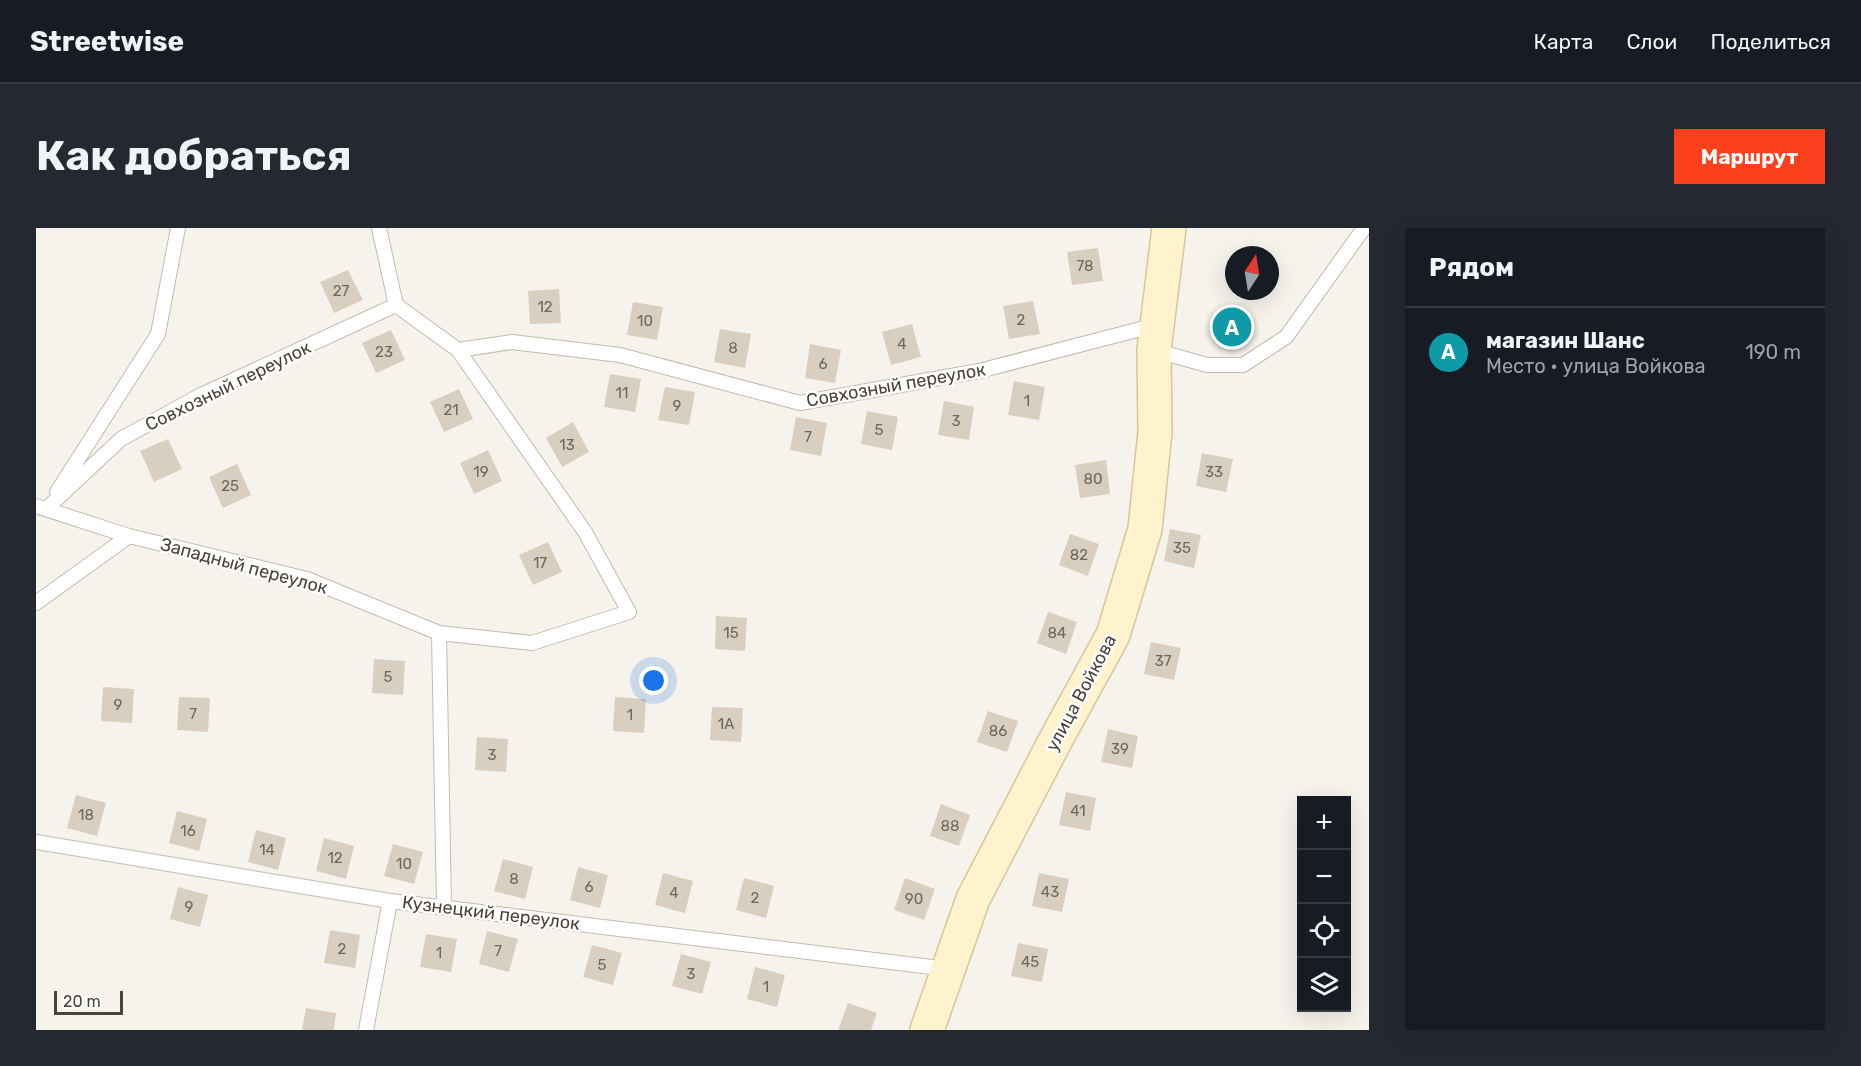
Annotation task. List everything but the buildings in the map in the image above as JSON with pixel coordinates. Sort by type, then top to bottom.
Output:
[{"type":"street","name":"улица Войкова","points":[[927,1030],[973,899],[1113,635],[1145,529],[1155,432],[1155,337],[1169,228]]},
{"type":"lane","points":[[39,509],[158,334],[178,228]]},
{"type":"lane","points":[[379,228],[396,305],[458,350]]},
{"type":"lane","points":[[1155,337],[1207,365],[1243,364],[1286,337],[1364,228]]},
{"type":"lane","name":"Совхозный переулок","points":[[39,509],[121,439],[201,394],[396,305]]},
{"type":"lane","name":"Совхозный переулок","points":[[458,350],[512,342],[620,355],[800,403],[979,372],[1155,337]]},
{"type":"lane","name":"Западный переулок","points":[[39,509],[129,536],[307,579],[439,633],[532,643],[629,612],[585,532],[458,350]]},
{"type":"lane","points":[[36,603],[129,536]]},
{"type":"lane","points":[[439,633],[444,907]]},
{"type":"lane","name":"Кузнецкий переулок","points":[[36,842],[390,901],[948,969]]},
{"type":"lane","points":[[366,1030],[390,901]]},
{"type":"place","name":"магазин Шанс","points":[[1232,327]]}]
